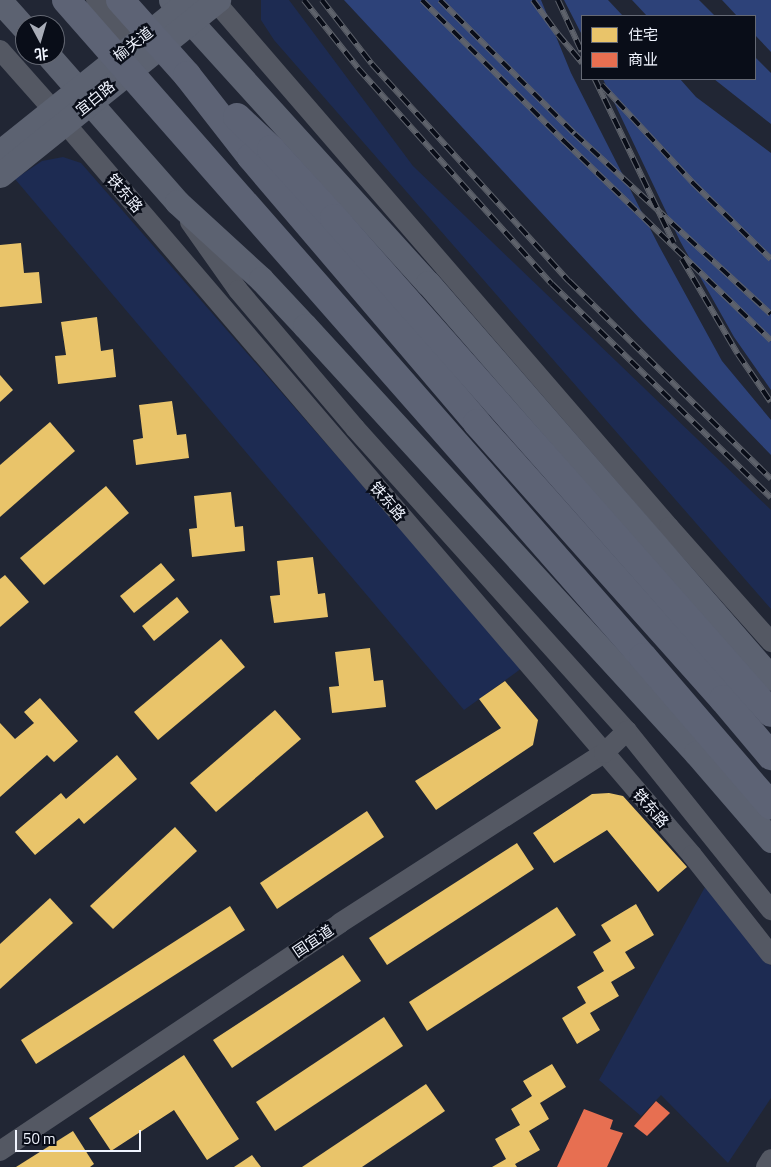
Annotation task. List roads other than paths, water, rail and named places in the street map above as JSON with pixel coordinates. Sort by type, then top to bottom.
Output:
[{"type":"highway","points":[[66,0],[643,657],[771,806]]},
{"type":"highway","points":[[120,0],[187,75],[251,157],[470,416],[723,699],[771,756]]},
{"type":"highway","points":[[187,75],[234,113],[302,183],[771,713]]},
{"type":"main road","points":[[0,1],[15,18]]},
{"type":"main road","name":"榆关道","points":[[83,96],[134,42],[182,7],[216,1]]},
{"type":"main road","points":[[182,7],[428,283],[771,678]]},
{"type":"main road","name":"宜白路","points":[[0,152],[58,115],[83,96],[182,7]]},
{"type":"main road","name":"铁东路","points":[[57,65],[177,202]]},
{"type":"main road","name":"宜白路","points":[[0,175],[58,115]]},
{"type":"main road","points":[[177,202],[261,279],[305,326],[696,753],[771,840]]},
{"type":"street","points":[[96,0],[134,42]]},
{"type":"street","points":[[216,1],[669,527],[771,642]]},
{"type":"street","name":"铁东路","points":[[0,50],[58,115],[692,855],[771,955]]},
{"type":"street","name":"铁东路","points":[[177,202],[228,277],[355,428],[627,731],[771,910]]},
{"type":"street","name":"国宜道","points":[[0,1151],[340,923],[604,753],[627,731]]},
{"type":"street","points":[[766,1167],[771,1159]]},
{"type":"railway","points":[[304,0],[358,68],[552,284],[771,498]]},
{"type":"railway","points":[[322,0],[372,64],[569,281],[771,479]]},
{"type":"railway","points":[[422,0],[565,142],[771,340]]},
{"type":"railway","points":[[440,0],[575,134],[771,314]]},
{"type":"railway","points":[[533,0],[581,62]]},
{"type":"railway","points":[[558,0],[581,50]]},
{"type":"railway","points":[[595,80],[674,243]]},
{"type":"railway","points":[[602,85],[693,183],[771,259]]},
{"type":"railway","points":[[682,259],[738,354],[771,402]]}]
